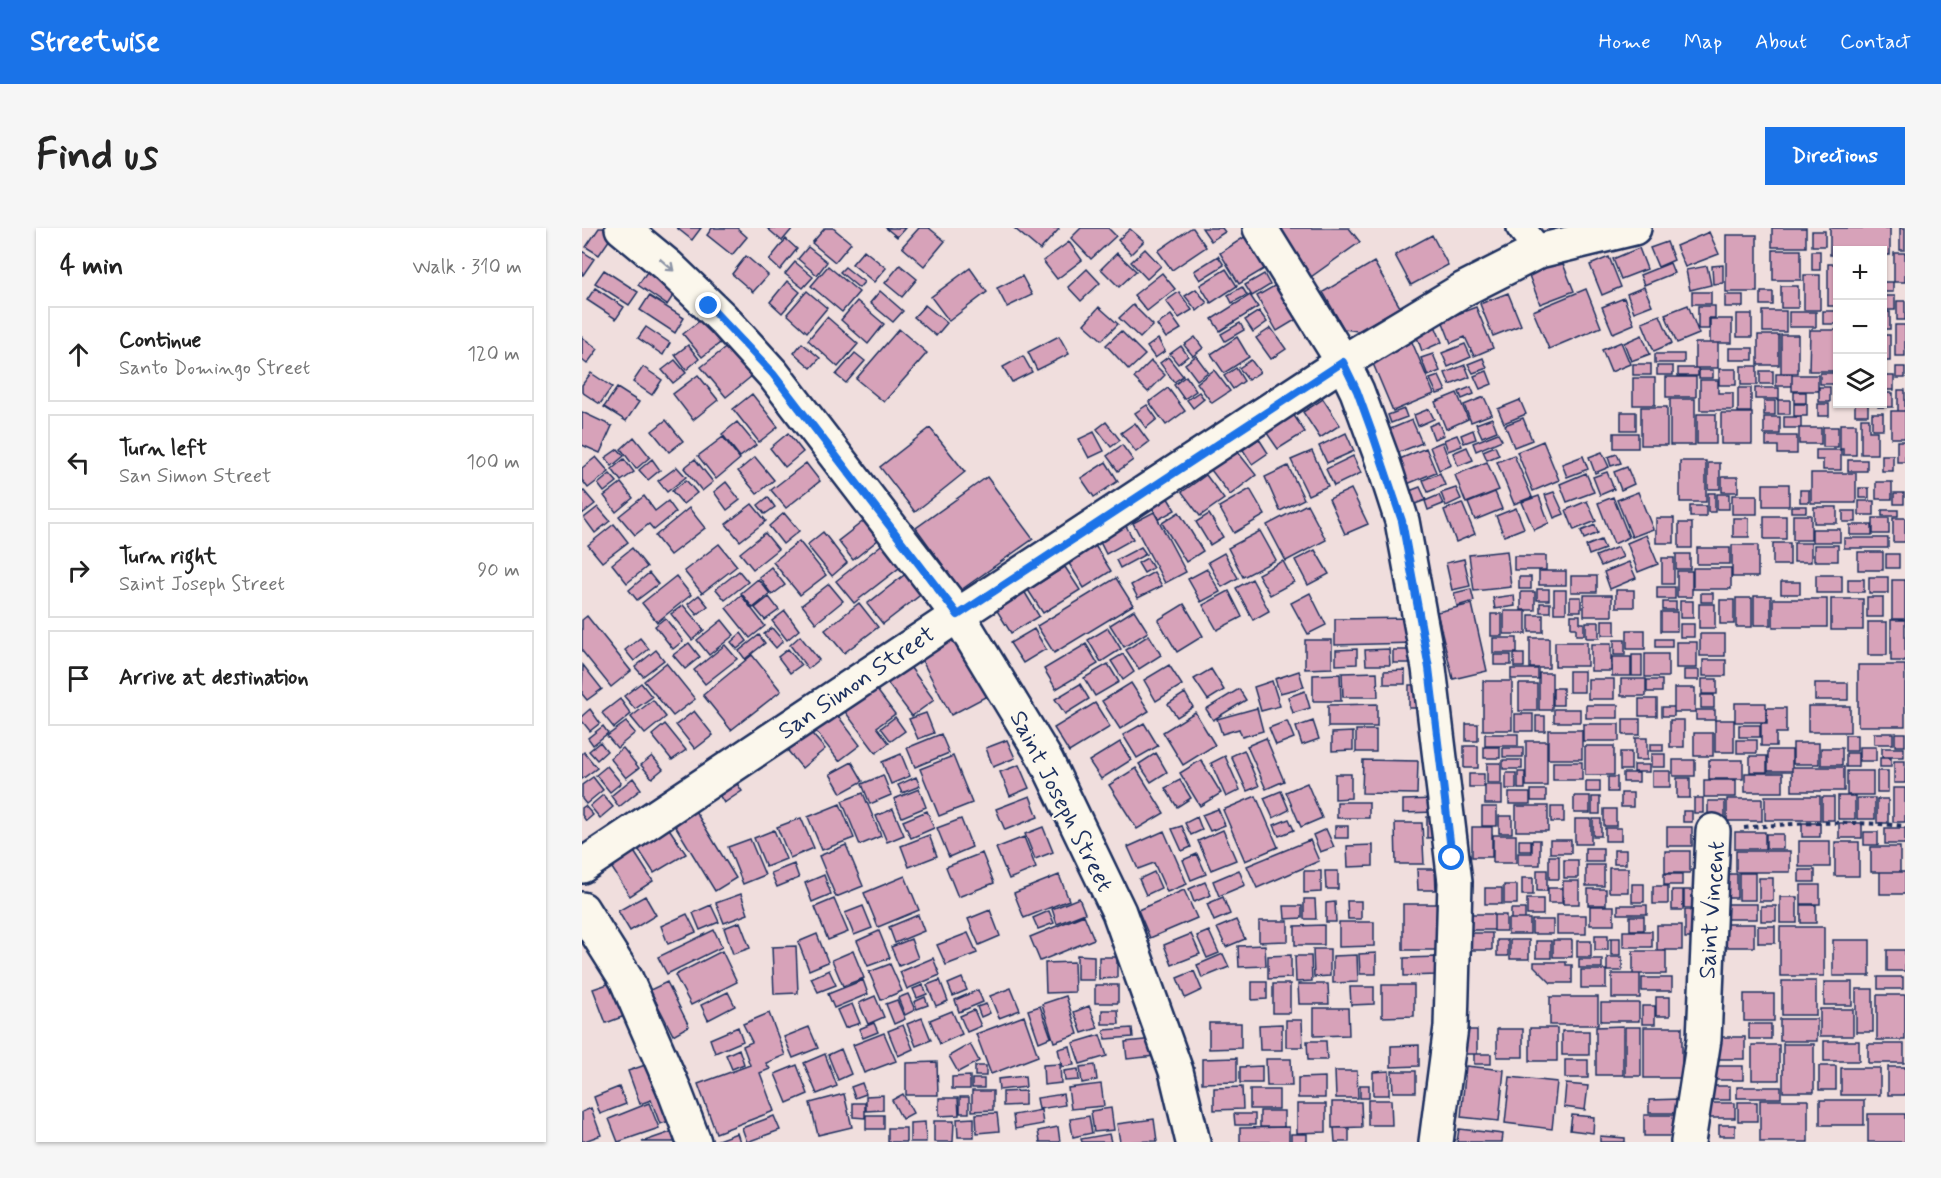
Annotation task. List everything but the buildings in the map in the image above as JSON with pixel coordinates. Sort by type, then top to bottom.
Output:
[{"type":"street","name":"Saint Joseph Street","points":[[622,228],[676,274],[723,319],[773,374],[958,615],[1046,760],[1119,912],[1176,1071],[1193,1142]]},
{"type":"street","points":[[1260,228],[1343,362],[1357,391],[1402,521],[1432,692],[1455,882],[1451,1027],[1436,1142]]},
{"type":"street","name":"San Simon Street","points":[[582,866],[1343,362],[1464,289],[1530,239],[1628,229]]},
{"type":"street","name":"Saint Vincent","points":[[1688,1142],[1704,1039],[1713,831]]},
{"type":"street","points":[[582,909],[626,979],[694,1142]]},
{"type":"path","name":"Saint Vincent","points":[[1713,831],[1794,822],[1862,822],[1905,826]]},
{"type":"route","points":[[709,306],[773,374],[958,615],[1343,362],[1357,391],[1402,521],[1429,668],[1452,858]]}]
